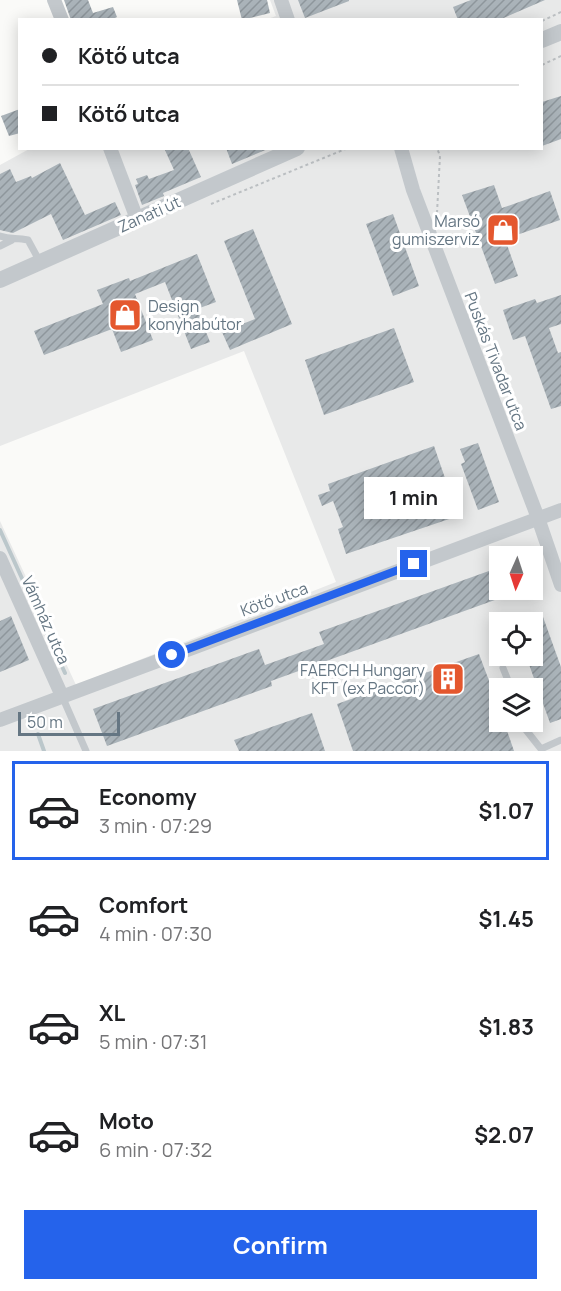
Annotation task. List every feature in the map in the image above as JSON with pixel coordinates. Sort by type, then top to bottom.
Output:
[{"type":"street","points":[[54,0],[61,18]]},
{"type":"street","points":[[281,0],[287,18]]},
{"type":"street","points":[[543,40],[561,32]]},
{"type":"street","points":[[111,150],[137,219]]},
{"type":"street","name":"Zanati út","points":[[0,280],[292,150]]},
{"type":"street","name":"Puskás Tivadar utca","points":[[402,150],[413,190],[538,518],[561,585]]},
{"type":"street","name":"Kötő utca","points":[[0,720],[561,510]]},
{"type":"street","name":"Vámház utca","points":[[0,558],[62,696]]},
{"type":"lane","points":[[0,236],[12,240]]},
{"type":"lane","points":[[0,246],[20,238],[27,240],[40,262]]},
{"type":"lane","points":[[503,668],[507,678]]},
{"type":"lane","points":[[62,696],[86,751]]},
{"type":"lane","points":[[528,732],[541,750],[561,740]]},
{"type":"path","points":[[543,21],[561,12]]},
{"type":"path","points":[[543,65],[561,56]]},
{"type":"path","points":[[438,150],[440,156],[438,201]]},
{"type":"shaded area","points":[[270,0],[561,0],[561,751],[0,751],[0,521],[76,685],[336,582],[244,351],[0,446],[0,165],[27,150],[543,150],[543,18],[271,18],[276,16]]},
{"type":"building","points":[[64,0],[88,0],[93,13],[113,7],[117,17],[115,18],[70,18]]},
{"type":"building","points":[[237,0],[267,0],[270,13],[242,18]]},
{"type":"building","points":[[298,0],[349,0],[349,1],[305,18]]},
{"type":"building","points":[[471,0],[545,0],[504,18],[457,18],[453,7]]},
{"type":"building","points":[[561,96],[561,139],[543,146],[543,102]]},
{"type":"building","points":[[18,110],[18,134],[9,136],[1,116]]},
{"type":"building","points":[[165,150],[189,150],[201,177],[163,193],[164,196],[142,205],[135,185],[138,184],[136,179],[147,175],[149,179],[174,170]]},
{"type":"building","points":[[227,150],[265,150],[232,164]]},
{"type":"building","points":[[60,163],[85,215],[115,202],[121,215],[63,240],[51,214],[13,233],[0,230],[0,174],[10,169],[16,182],[31,176],[32,178]]},
{"type":"building","name":"Marsó gumiszerviz","points":[[494,185],[502,208],[550,191],[560,220],[505,239],[518,276],[495,284],[462,195]]},
{"type":"building","points":[[393,214],[419,286],[393,296],[366,224]]},
{"type":"building","points":[[253,229],[292,324],[230,350],[222,332],[255,319],[224,241]]},
{"type":"building","points":[[197,254],[216,302],[197,309],[210,342],[191,349],[165,282],[135,294],[153,340],[121,352],[112,329],[44,355],[34,331],[103,304],[97,290],[129,278],[130,281]]},
{"type":"building","points":[[561,295],[561,324],[549,328],[558,353],[561,352],[561,406],[551,409],[525,336],[513,340],[503,310],[535,299],[537,303]]},
{"type":"building","points":[[394,328],[414,382],[324,415],[305,360]]},
{"type":"building","points":[[478,443],[499,502],[478,510],[461,464],[465,462],[460,449]]},
{"type":"building","points":[[434,446],[458,516],[346,554],[338,529],[343,527],[333,501],[322,506],[318,495],[330,491],[328,484]]},
{"type":"building","points":[[489,571],[489,600],[495,600],[271,681],[272,686],[107,746],[93,709],[259,649],[265,665],[324,644],[319,632]]},
{"type":"building","points":[[11,616],[29,660],[0,672],[0,621]]},
{"type":"building","points":[[543,617],[561,667],[561,719],[550,723],[543,703],[543,678],[534,678],[530,666],[543,666]]},
{"type":"building","name":"FAERCH Hungary KFT (ex Paccor)","points":[[479,654],[489,681],[489,732],[507,732],[514,751],[353,751],[337,704]]},
{"type":"building","name":"FAERCH Hungary KFT (ex Paccor)","points":[[312,713],[325,751],[239,751],[234,740]]},
{"type":"waterway","points":[[0,530],[65,673]]},
{"type":"waterway","points":[[38,734],[44,751]]},
{"type":"place","name":"Marsó gumiszerviz","points":[[503,230]]},
{"type":"place","name":"Design konyhabútor","points":[[125,315]]},
{"type":"place","name":"FAERCH Hungary KFT (ex Paccor)","points":[[448,679]]},
{"type":"route","points":[[172,655],[414,564]]}]
